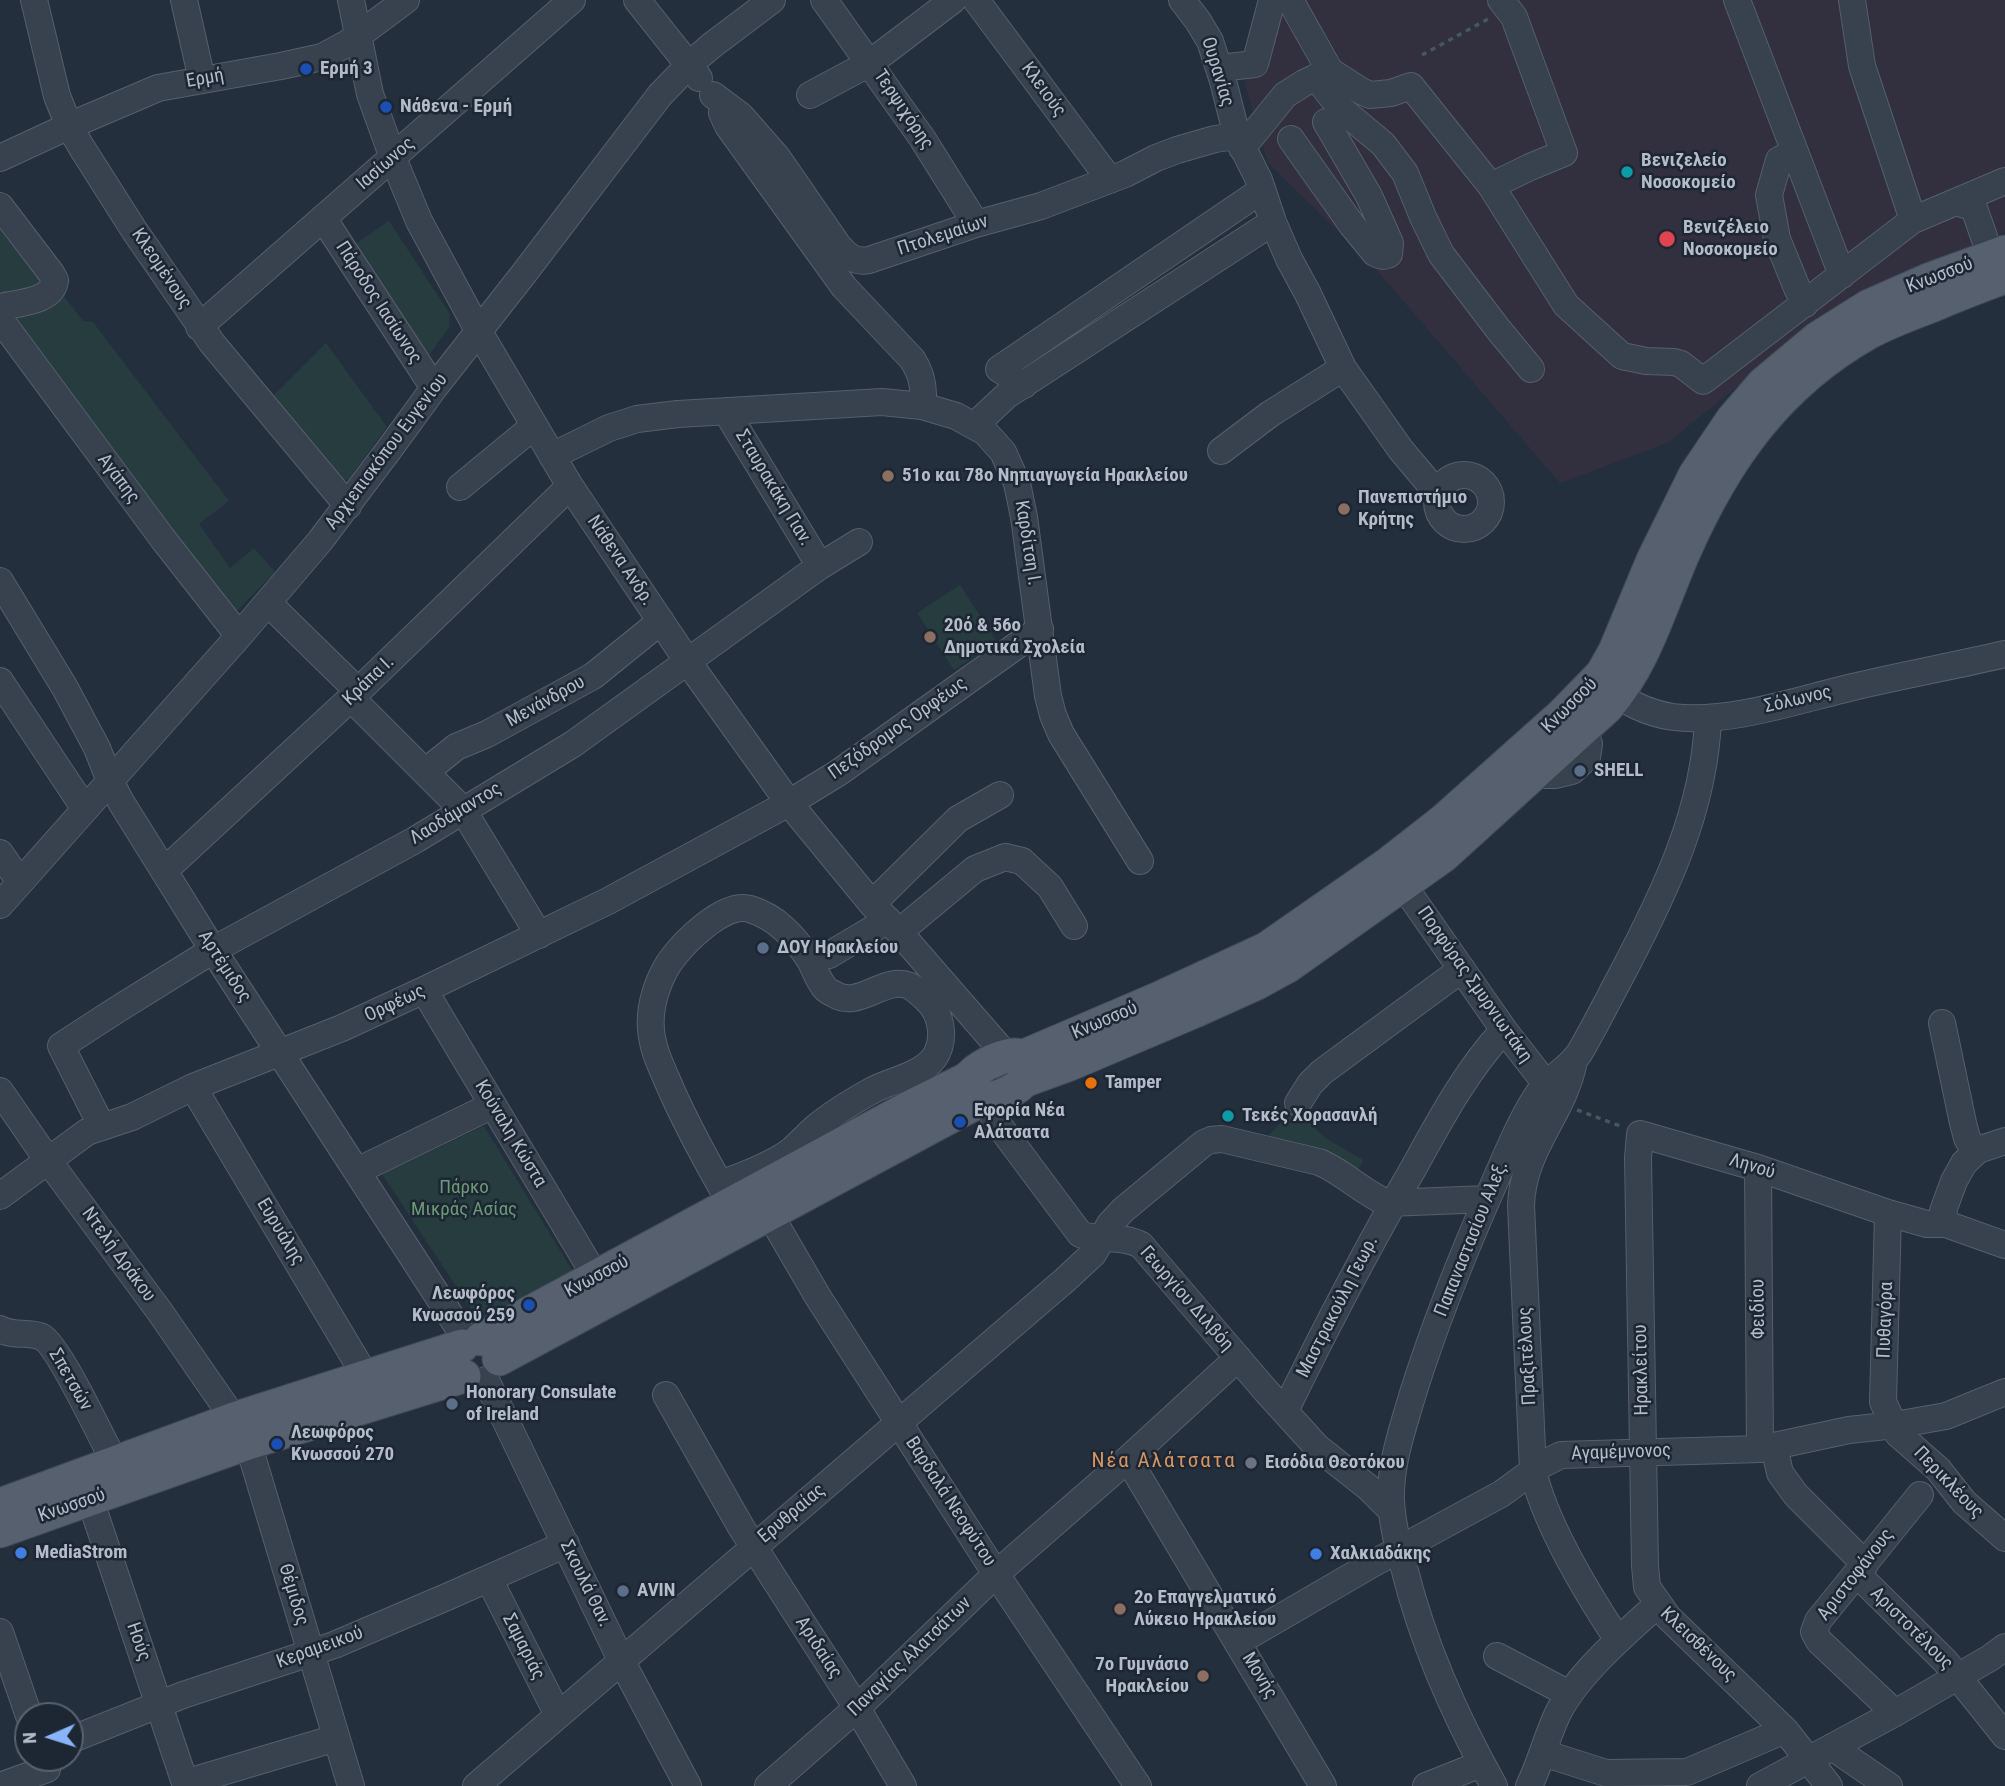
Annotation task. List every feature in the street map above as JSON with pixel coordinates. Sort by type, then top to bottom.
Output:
[{"type":"main road","name":"Κνωσσού","points":[[1018,1064],[1229,967],[1285,937],[1433,830],[1523,751],[1636,665],[1706,506],[1737,454],[1771,409],[1827,359],[1860,320],[1911,287],[2000,262]]},
{"type":"main road","name":"Κνωσσού","points":[[1018,1064],[1184,1016],[1276,973],[1307,954],[1443,856],[1584,728],[1607,688]]},
{"type":"main road","points":[[982,1091],[979,1069],[1018,1064]]},
{"type":"main road","name":"Κνωσσού","points":[[0,1531],[90,1499],[366,1377],[476,1357],[725,1194],[916,1104],[982,1091]]},
{"type":"main road","name":"Κνωσσού","points":[[0,1505],[115,1463],[241,1431],[476,1357],[769,1213],[982,1091]]},
{"type":"street","name":"Κλεομένους","points":[[34,0],[51,76],[69,126],[134,230],[200,327],[348,506]]},
{"type":"street","points":[[184,0],[202,80]]},
{"type":"street","name":"Νάθενα Ανδρ.","points":[[351,0],[370,94],[419,221],[478,330],[570,486],[688,662],[789,803],[886,919],[1018,1064]]},
{"type":"street","name":"Ερμή","points":[[0,159],[158,88],[307,61],[330,54],[359,36],[406,0]]},
{"type":"street","name":"Ιασίωνος","points":[[200,327],[572,0]]},
{"type":"street","points":[[637,0],[713,95],[741,117],[777,157],[837,244],[856,300],[898,342],[917,367],[923,385],[922,407]]},
{"type":"street","name":"Αρχιεπισκόπου Ευγενίου","points":[[0,905],[268,603],[348,506],[433,387],[652,104],[688,66],[772,0]]},
{"type":"street","name":"Τερψιχόρης","points":[[824,0],[922,138],[976,224]]},
{"type":"street","name":"Κλειούς","points":[[976,0],[1110,180]]},
{"type":"street","name":"Ουρανίας","points":[[1182,0],[1204,30],[1246,137]]},
{"type":"street","points":[[1219,68],[1255,64],[1272,0]]},
{"type":"street","points":[[1290,0],[1323,74],[1333,116],[1390,243],[1389,254],[1379,256],[1375,253],[1291,139]]},
{"type":"street","points":[[1737,0],[1794,152],[1836,279],[1860,320]]},
{"type":"street","points":[[1852,0],[1862,66],[1913,220]]},
{"type":"street","points":[[810,95],[870,63],[943,3]]},
{"type":"street","points":[[1491,186],[1564,153],[1514,17],[1505,4]]},
{"type":"street","points":[[1323,74],[1370,95],[1391,93],[1410,86],[1491,186],[1566,305],[1622,356],[1681,364],[1703,381],[1913,220],[2005,181]]},
{"type":"street","points":[[1246,137],[1285,96],[1323,74]]},
{"type":"street","points":[[1246,137],[1274,136],[1291,139],[1306,136],[1333,116]]},
{"type":"street","points":[[1333,116],[1383,144],[1405,173],[1441,254],[1531,369]]},
{"type":"street","points":[[1246,137],[1273,222],[1343,368],[1401,450],[1438,494],[1437,506],[1446,522],[1462,529],[1471,528],[1487,518],[1491,500],[1489,492],[1478,478],[1470,475],[1452,477],[1445,482],[1438,494]]},
{"type":"street","name":"Πτολεμαίων","points":[[842,265],[869,260],[1032,208],[1110,180],[1168,153],[1215,139],[1246,137]]},
{"type":"street","points":[[1794,152],[1779,160],[1769,195],[1777,239],[1805,304]]},
{"type":"street","points":[[1024,385],[999,369],[1262,190]]},
{"type":"street","points":[[1956,202],[1974,208],[2000,262]]},
{"type":"street","points":[[0,206],[55,280],[52,290],[44,296],[0,307]]},
{"type":"street","name":"Πάροδος Ιασίωνος","points":[[323,218],[433,387]]},
{"type":"street","points":[[975,425],[1007,395],[1273,222]]},
{"type":"street","name":"Αγάπης","points":[[0,319],[163,539],[239,636]]},
{"type":"street","points":[[1221,451],[1270,414],[1343,368]]},
{"type":"street","name":"Καρδίτση Ι.","points":[[552,456],[609,428],[629,421],[663,415],[883,402],[947,413],[975,425],[991,437],[1003,452],[1017,483],[1029,545],[1048,696],[1056,724],[1140,861]]},
{"type":"street","name":"Σταυρακάκη Γιαν.","points":[[726,411],[820,566]]},
{"type":"street","points":[[460,487],[534,426]]},
{"type":"street","name":"Κράπα Ι.","points":[[164,871],[354,695],[570,486]]},
{"type":"street","name":"Σταυρακάκη Γιαν.","points":[[688,662],[820,566],[859,542]]},
{"type":"street","name":"Αρτέμιδος","points":[[0,581],[65,688],[97,748],[110,780],[164,871],[476,1357]]},
{"type":"street","points":[[268,603],[463,810],[539,935]]},
{"type":"street","name":"Μενάνδρου","points":[[425,772],[456,747],[487,734],[593,676],[661,621]]},
{"type":"street","name":"Πεζόδρομος Ορφέως","points":[[789,803],[850,765],[1040,629]]},
{"type":"street","name":"Σόλωνος","points":[[1607,688],[1632,705],[1650,712],[1708,718],[1780,705],[2005,654]]},
{"type":"street","name":"Λαοδάμαντος","points":[[213,950],[415,840],[573,744],[688,662]]},
{"type":"street","points":[[0,681],[85,809]]},
{"type":"street","name":"Παπαναστασίου Αλεξ.","points":[[1488,1775],[1447,1691],[1417,1616],[1399,1550],[1392,1511],[1393,1471],[1409,1407],[1451,1284],[1520,1125],[1535,1099],[1553,1093],[1574,1061],[1647,927],[1678,856],[1702,776],[1708,718]]},
{"type":"street","points":[[886,919],[958,819],[1000,794]]},
{"type":"street","name":"Ορφέως","points":[[0,1196],[87,1132],[132,1117],[193,1087],[342,1028],[424,990],[608,901],[789,803]]},
{"type":"street","points":[[0,853],[20,882]]},
{"type":"street","points":[[810,960],[829,955],[975,869],[1005,857],[1022,862],[1050,887],[1074,926]]},
{"type":"street","name":"Πορφύρας Σμυρνιωτάκη","points":[[1403,885],[1504,1030],[1553,1093]]},
{"type":"street","points":[[748,908],[780,924],[796,940],[823,986],[836,996],[845,999],[861,997],[896,985],[910,986],[929,1001],[939,1018],[941,1041],[934,1057],[926,1066],[876,1088],[843,1108],[790,1152],[746,1175],[725,1194],[681,1114],[656,1054],[651,1031],[651,1012],[658,986],[669,963],[686,944],[713,919],[730,910],[748,908]]},
{"type":"street","points":[[102,1127],[61,1046],[213,950]]},
{"type":"street","points":[[1298,1103],[1310,1084],[1322,1072],[1462,969]]},
{"type":"street","name":"Κούναλη Κώστα","points":[[424,990],[596,1277]]},
{"type":"street","points":[[1942,1023],[1962,1123],[1975,1152]]},
{"type":"street","name":"Μαστρακούλη Γεωρ.","points":[[1285,1411],[1323,1333],[1393,1203],[1471,1073],[1504,1030]]},
{"type":"street","name":"Ευρυάλης","points":[[193,1087],[366,1377]]},
{"type":"street","name":"Ντελή Δράκου","points":[[0,1091],[47,1160],[153,1302],[241,1431]]},
{"type":"street","name":"Γεωργίου Διλβόη","points":[[982,1091],[995,1120],[1076,1229],[1087,1237],[1122,1238],[1141,1245],[1317,1447],[1369,1488],[1392,1511]]},
{"type":"street","name":"Πραξιτέλους","points":[[1553,1093],[1529,1162],[1522,1193],[1533,1471],[1552,1523],[1618,1640]]},
{"type":"street","points":[[357,1171],[494,1105]]},
{"type":"street","name":"Ληνού","points":[[1640,1134],[1758,1168],[1888,1213],[1927,1224],[1946,1224]]},
{"type":"street","name":"Ηρακλείτου","points":[[1640,1134],[1638,1158],[1646,1580],[1647,1587],[1658,1604]]},
{"type":"street","points":[[1103,1237],[1110,1224],[1132,1202],[1205,1143],[1216,1139],[1319,1162],[1377,1198],[1393,1203],[1487,1199]]},
{"type":"street","points":[[2005,1141],[1985,1146],[1964,1163],[1943,1211],[1946,1224],[2005,1245]]},
{"type":"street","name":"Φειδίου","points":[[1758,1168],[1767,1447]]},
{"type":"street","name":"Βαρδαλά Νεοφύτου","points":[[769,1213],[818,1297],[996,1574],[1138,1786]]},
{"type":"street","name":"Πυθαγόρα","points":[[1888,1213],[1883,1402],[1895,1425]]},
{"type":"street","name":"Ερυθραίας","points":[[475,1786],[1065,1280],[1093,1254],[1103,1237]]},
{"type":"street","name":"Σπετσών","points":[[0,1329],[11,1334],[36,1335],[51,1345],[115,1463]]},
{"type":"street","name":"Σκουλά Θαν.","points":[[476,1357],[621,1660],[688,1786]]},
{"type":"street","name":"Παναγίας Αλατσάτων","points":[[768,1786],[857,1709],[996,1574],[1238,1359]]},
{"type":"street","name":"Αγαμέμνονος","points":[[1238,1642],[1501,1494],[1549,1460],[1561,1455],[1644,1451],[1743,1451],[1849,1430],[1946,1416],[2005,1392]]},
{"type":"street","name":"Αριδαίας","points":[[666,1395],[754,1547],[903,1786]]},
{"type":"street","name":"Περικλέους","points":[[1895,1425],[1899,1434],[1938,1469],[1964,1503],[2005,1538]]},
{"type":"street","name":"Θέμιδος","points":[[241,1431],[351,1786]]},
{"type":"street","name":"Αριστοτέλους","points":[[1767,1447],[1780,1473],[1796,1495],[1961,1680]]},
{"type":"street","name":"Μονής","points":[[1128,1459],[1324,1786]]},
{"type":"street","name":"Αριστοφάνους","points":[[1895,1713],[1819,1641],[1814,1632],[1818,1621],[1920,1495]]},
{"type":"street","name":"Ηούς","points":[[90,1499],[186,1784]]},
{"type":"street","name":"Κεραμεικού","points":[[84,1734],[159,1704],[311,1653],[566,1545]]},
{"type":"street","name":"Σαμαριάς","points":[[489,1579],[558,1715]]},
{"type":"street","name":"Κλεισθένους","points":[[1528,1786],[1558,1713],[1569,1695],[1618,1640],[1658,1604],[1685,1634],[1785,1730],[1821,1753]]},
{"type":"street","points":[[0,1632],[24,1702]]},
{"type":"street","points":[[1760,1786],[1961,1680],[2005,1647]]},
{"type":"street","points":[[1497,1656],[1569,1695]]},
{"type":"street","points":[[1961,1680],[2005,1736]]},
{"type":"street","points":[[1543,1753],[1606,1773],[1687,1772],[1785,1730]]},
{"type":"street","points":[[186,1784],[336,1738]]},
{"type":"street","points":[[1821,1753],[1829,1786]]},
{"type":"street","points":[[1821,1753],[1889,1786]]},
{"type":"street","points":[[1,1786],[45,1772]]},
{"type":"street","points":[[1426,1786],[1488,1775]]},
{"type":"path","points":[[1422,55],[1505,4]]},
{"type":"path","points":[[1553,1093],[1640,1134]]},
{"type":"shaded area","name":"Βενιζέλειο Νοσοκομείο","points":[[1260,0],[2005,0],[2005,232],[1838,306],[1667,443],[1560,483],[1368,260],[1268,163],[1245,83]]},
{"type":"green space","points":[[0,211],[83,321],[93,322],[229,501],[199,524],[230,568],[254,548],[275,572],[235,613],[0,305]]},
{"type":"green space","points":[[389,221],[450,314],[449,327],[428,357],[352,246]]},
{"type":"green space","points":[[326,343],[387,427],[348,480],[341,481],[270,399]]},
{"type":"green space","points":[[960,585],[997,642],[954,670],[917,613]]},
{"type":"green space","points":[[1295,1108],[1324,1137],[1363,1160],[1355,1177],[1267,1137]]},
{"type":"green space","name":"Πάρκο Μικράς Ασίας","points":[[484,1126],[572,1270],[479,1321],[382,1174]]},
{"type":"place","name":"Ερμή 3","points":[[306,69]]},
{"type":"place","name":"Νάθενα - Ερμή","points":[[386,107]]},
{"type":"place","name":"Βενιζελείο Νοσοκομείο","points":[[1627,172]]},
{"type":"place","name":"Βενιζέλειο Νοσοκομείο","points":[[1667,239]]},
{"type":"place","name":"51ο και 78ο Νηπιαγωγεία Ηρακλείου","points":[[888,476]]},
{"type":"place","name":"Πανεπιστήμιο Κρήτης","points":[[1344,509]]},
{"type":"place","name":"20ό & 56ο Δημοτικά Σχολεία","points":[[930,637]]},
{"type":"place","name":"SHELL","points":[[1580,771]]},
{"type":"place","name":"ΔΟΥ Ηρακλείου","points":[[763,948]]},
{"type":"place","name":"Tamper","points":[[1091,1083]]},
{"type":"place","name":"Τεκές Χορασανλή","points":[[1228,1116]]},
{"type":"place","name":"Εφορία Νέα Αλάτσατα","points":[[960,1122]]},
{"type":"place","name":"Λεωφόρος Κνωσσού 259","points":[[529,1305]]},
{"type":"place","name":"Honorary Consulate of Ireland","points":[[452,1404]]},
{"type":"place","name":"Λεωφόρος Κνωσσού 270","points":[[277,1444]]},
{"type":"place","name":"Εισόδια Θεοτόκου","points":[[1251,1463]]},
{"type":"place","name":"MediaStrom","points":[[21,1553]]},
{"type":"place","name":"Χαλκιαδάκης","points":[[1316,1554]]},
{"type":"place","name":"AVIN","points":[[623,1591]]},
{"type":"place","name":"2ο Επαγγελματικό Λύκειο Ηρακλείου","points":[[1120,1609]]},
{"type":"place","name":"7o Γυμνάσιο Ηρακλείου","points":[[1203,1676]]},
{"type":"district","name":"Νέα Αλάτσατα","points":[[1164,1462]]}]
